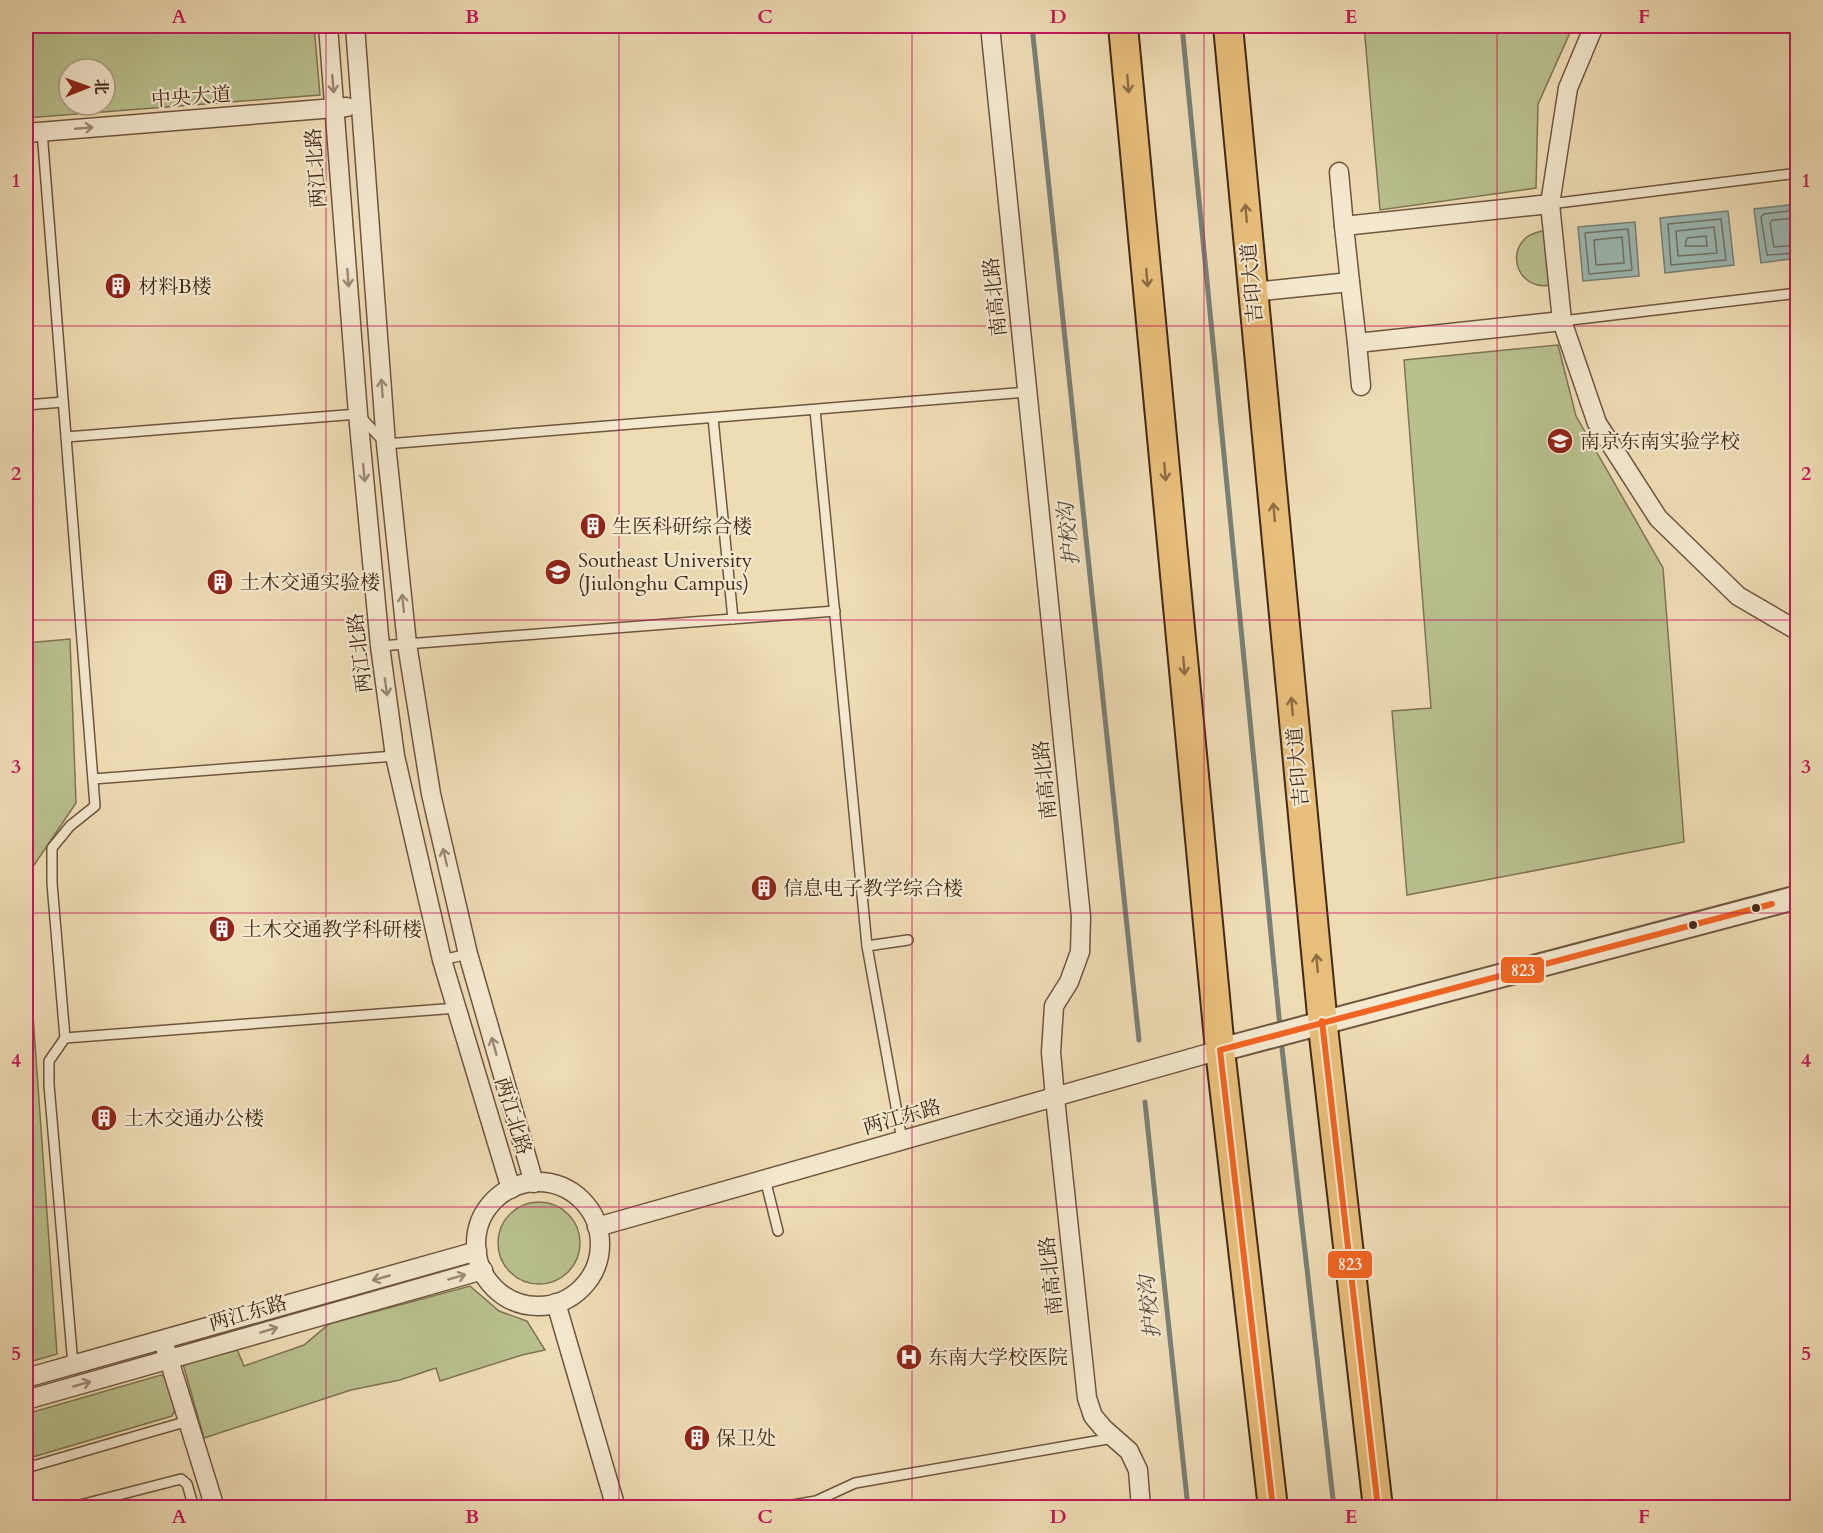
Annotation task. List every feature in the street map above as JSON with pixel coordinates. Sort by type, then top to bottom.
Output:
[{"type":"main road","points":[[1123,26],[1220,1050],[1273,1508]]},
{"type":"main road","name":"吉印大道","points":[[1228,26],[1322,1021],[1378,1508]]},
{"type":"street","name":"两江北路","points":[[328,26],[358,414],[381,646],[395,756],[442,960],[511,1188]]},
{"type":"street","name":"两江北路","points":[[355,26],[386,444],[407,644],[431,794],[468,954],[534,1182]]},
{"type":"street","name":"南高北路","points":[[990,26],[1081,917],[1080,952],[1069,982],[1054,1006],[1051,1052],[1055,1098],[1087,1398],[1093,1416],[1129,1451],[1138,1470],[1141,1508]]},
{"type":"street","points":[[1594,26],[1568,88],[1550,204],[1562,321],[1597,423],[1658,518],[1738,597],[1797,631]]},
{"type":"street","name":"中央大道","points":[[34,132],[361,106]]},
{"type":"street","points":[[1339,172],[1361,386]]},
{"type":"street","points":[[1344,226],[1550,204]]},
{"type":"street","points":[[1253,292],[1350,282]]},
{"type":"street","points":[[1357,343],[1562,321]]},
{"type":"street","points":[[1220,1050],[1322,1021],[1797,897]]},
{"type":"street","name":"两江东路","points":[[597,1227],[1220,1050]]},
{"type":"street","points":[[534,1182],[564,1187],[581,1199],[594,1216],[600,1237],[598,1258],[590,1278],[576,1294],[556,1303],[537,1306],[518,1302],[501,1293],[487,1279],[477,1251],[476,1241],[480,1222],[490,1205],[511,1188],[534,1182]]},
{"type":"street","name":"两江东路","points":[[26,1378],[477,1251]]},
{"type":"street","name":"两江东路","points":[[26,1400],[483,1270]]},
{"type":"street","points":[[556,1303],[616,1508]]},
{"type":"street","points":[[163,1339],[215,1508]]},
{"type":"lane","points":[[34,132],[63,402],[95,806],[70,826],[52,848],[52,883],[65,1038],[49,1061],[49,1085],[73,1365]]},
{"type":"lane","points":[[1550,204],[1797,173]]},
{"type":"lane","points":[[1562,321],[1797,293]]},
{"type":"lane","points":[[66,437],[358,414],[386,444],[1027,392]]},
{"type":"lane","points":[[26,405],[63,402]]},
{"type":"lane","points":[[815,410],[867,946],[902,1140]]},
{"type":"lane","points":[[713,418],[733,619]]},
{"type":"lane","points":[[381,646],[834,611]]},
{"type":"lane","points":[[93,779],[395,756]]},
{"type":"lane","points":[[867,946],[908,940]]},
{"type":"lane","points":[[442,960],[468,954]]},
{"type":"lane","points":[[65,1038],[457,1008]]},
{"type":"lane","points":[[765,1179],[778,1231]]},
{"type":"lane","points":[[26,1468],[188,1421]]},
{"type":"lane","points":[[776,1508],[816,1501],[855,1483],[1115,1438]]},
{"type":"lane","points":[[68,1508],[181,1479],[187,1484],[194,1508]]},
{"type":"green space","points":[[26,26],[314,26],[320,95],[117,111],[117,57],[57,57],[57,116],[26,118]]},
{"type":"green space","points":[[1364,26],[1573,26],[1538,104],[1536,188],[1380,210]]},
{"type":"green space","points":[[1545,230],[1551,285],[1531,283],[1519,270],[1517,262],[1520,244],[1527,237]]},
{"type":"green space","points":[[1558,345],[1576,416],[1663,568],[1684,842],[1407,895],[1392,711],[1431,708],[1404,360]]},
{"type":"green space","points":[[70,639],[76,803],[26,877],[26,643]]},
{"type":"green space","points":[[26,917],[57,1354],[26,1363]]},
{"type":"green space","points":[[539,1202],[555,1205],[568,1214],[577,1227],[580,1243],[577,1259],[568,1272],[555,1281],[539,1284],[523,1281],[510,1272],[501,1259],[498,1243],[501,1227],[510,1214],[523,1205]]},
{"type":"green space","points":[[470,1286],[499,1311],[527,1321],[545,1350],[440,1381],[436,1368],[400,1380],[351,1390],[204,1438],[183,1364],[236,1347],[244,1366],[304,1345],[329,1324]]},
{"type":"green space","points":[[161,1375],[166,1377],[175,1410],[172,1416],[26,1459],[26,1414]]},
{"type":"water","points":[[1797,204],[1797,258],[1761,263],[1754,209]]},
{"type":"water","points":[[1728,211],[1734,265],[1665,273],[1660,218]]},
{"type":"water","points":[[1635,222],[1639,276],[1583,281],[1578,227]]},
{"type":"waterway","name":"护校沟","points":[[1032,26],[1139,1040]]},
{"type":"waterway","points":[[1182,26],[1280,1027]]},
{"type":"waterway","points":[[1281,1039],[1334,1508]]},
{"type":"waterway","name":"护校沟","points":[[1145,1102],[1188,1508]]},
{"type":"transit line","name":"823","points":[[1273,1508],[1220,1050],[1772,904]]},
{"type":"transit line","name":"823","points":[[1322,1021],[1378,1508]]},
{"type":"place","name":"材料B楼","points":[[118,286]]},
{"type":"place","name":"南京东南实验学校","points":[[1560,441]]},
{"type":"place","name":"生医科研综合楼","points":[[593,526]]},
{"type":"place","name":"Southeast University (Jiulonghu Campus)","points":[[558,572]]},
{"type":"place","name":"土木交通实验楼","points":[[220,582]]},
{"type":"place","name":"信息电子教学综合楼","points":[[764,888]]},
{"type":"place","name":"土木交通教学科研楼","points":[[222,929]]},
{"type":"place","name":"土木交通办公楼","points":[[104,1118]]},
{"type":"place","name":"东南大学校医院","points":[[909,1357]]},
{"type":"place","name":"保卫处","points":[[697,1438]]}]
